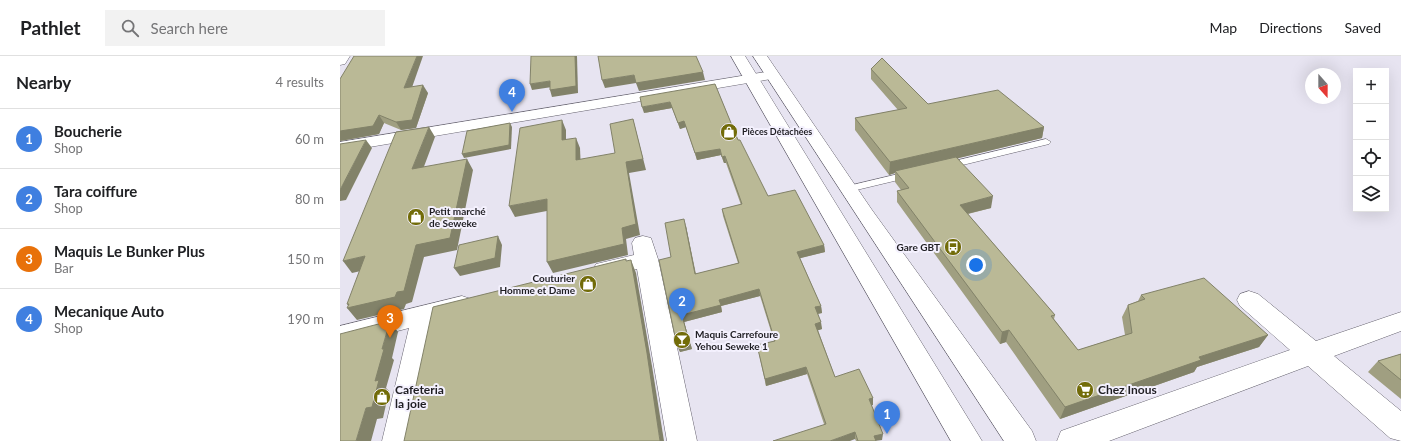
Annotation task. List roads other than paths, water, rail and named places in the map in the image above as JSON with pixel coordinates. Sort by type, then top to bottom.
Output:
[{"type":"street","points":[[340,60],[343,56]]},
{"type":"street","points":[[738,56],[967,441]]},
{"type":"street","points":[[760,56],[848,189],[1020,441]]},
{"type":"street","points":[[340,147],[772,75]]},
{"type":"street","points":[[585,274],[645,251],[682,441]]},
{"type":"street","points":[[340,336],[485,299]]},
{"type":"street","points":[[1249,300],[1401,429]]},
{"type":"street","points":[[397,441],[424,315]]},
{"type":"street","points":[[1072,441],[1401,321]]},
{"type":"lane","points":[[939,168],[1046,142]]},
{"type":"lane","points":[[848,189],[924,171]]},
{"type":"place","name":"Mecanique Auto","points":[[512,112]]},
{"type":"place","name":"Pièces Détachées","points":[[729,132]]},
{"type":"place","name":"Petit marché de Seweke","points":[[416,217]]},
{"type":"place","name":"Gare GBT","points":[[953,247]]},
{"type":"place","name":"Couturier Homme et Dame","points":[[588,284]]},
{"type":"place","name":"Tara coiffure","points":[[682,321]]},
{"type":"place","name":"Maquis Le Bunker Plus","points":[[390,338]]},
{"type":"place","name":"Maquis Carrefoure Yehou Seweke 1","points":[[682,340]]},
{"type":"place","name":"Chez Inous","points":[[1085,390]]},
{"type":"place","name":"Cafeteria la joie","points":[[382,397]]},
{"type":"place","name":"Boucherie","points":[[887,434]]}]
